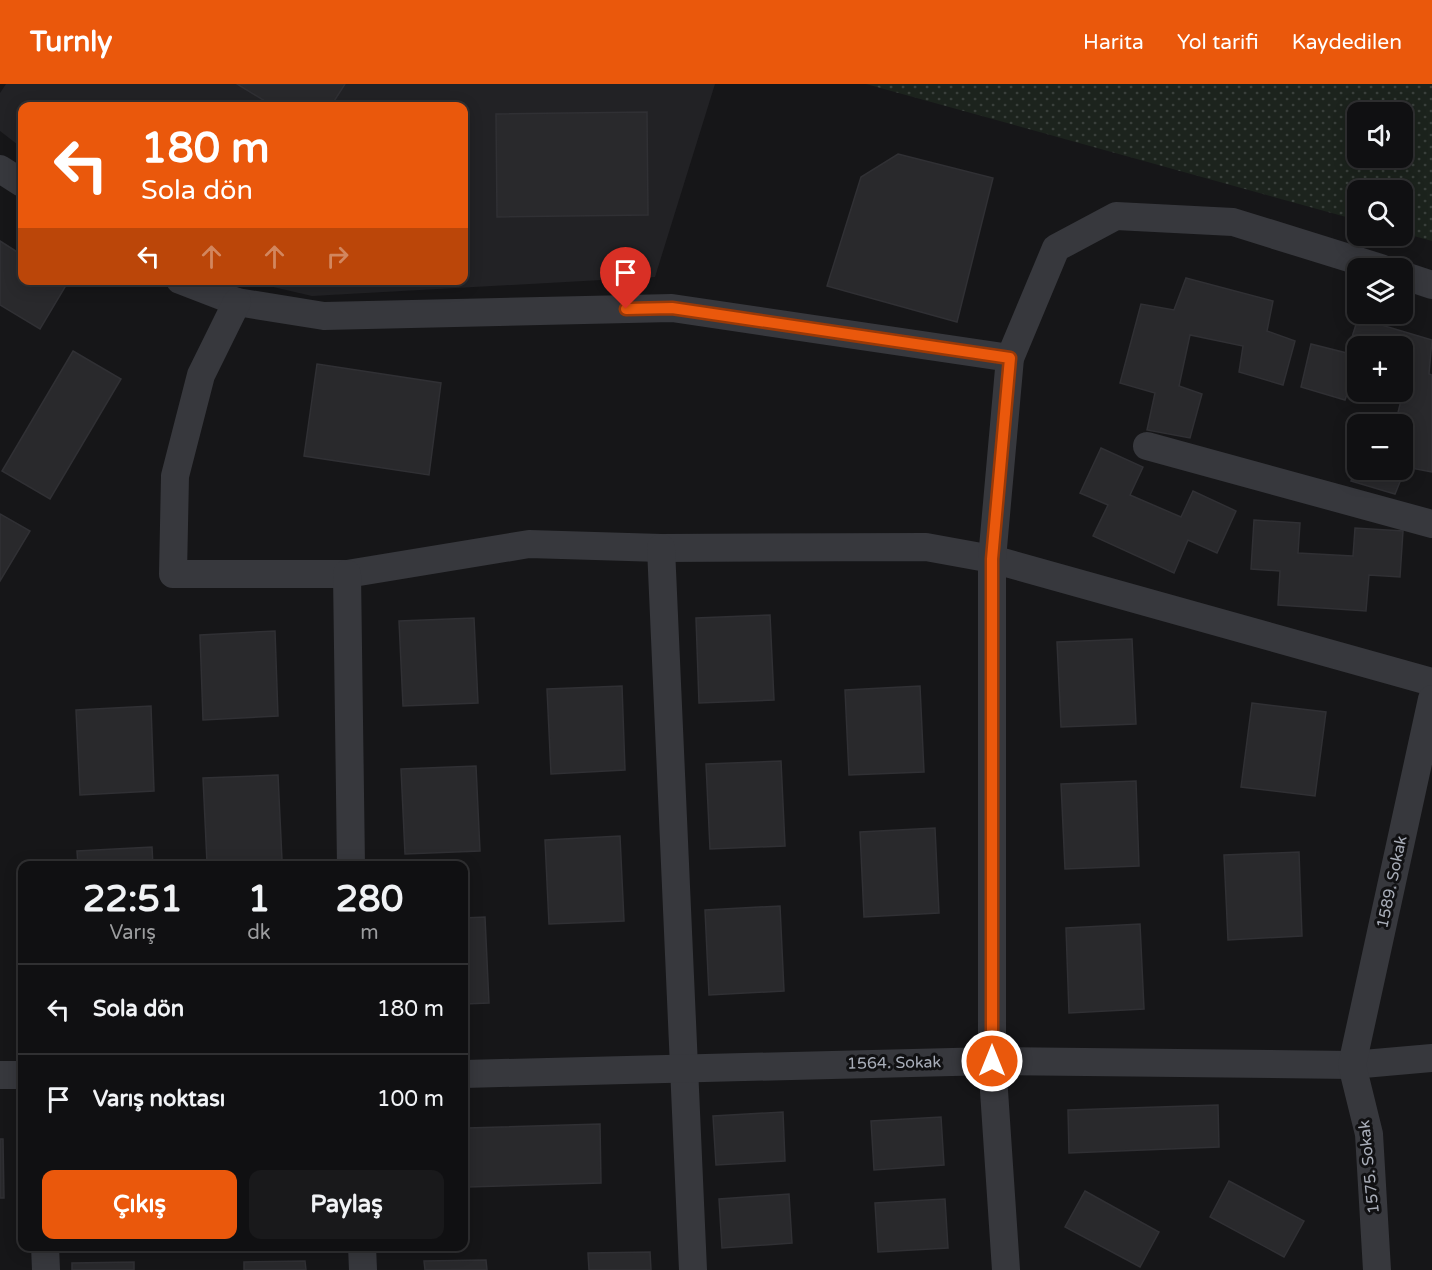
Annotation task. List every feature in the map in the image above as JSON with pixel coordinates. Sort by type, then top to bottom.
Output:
[{"type":"street","points":[[0,169],[18,180]]},
{"type":"street","points":[[1006,1270],[992,1061],[992,559],[1010,358],[1056,248],[1116,216],[1233,222],[1349,258]]},
{"type":"street","points":[[1413,279],[1432,285]]},
{"type":"street","points":[[193,285],[237,302],[324,316],[672,308],[1010,358]]},
{"type":"street","points":[[237,302],[201,375],[175,476],[173,574],[347,574],[529,544],[661,548],[926,547],[992,559],[1432,682]]},
{"type":"street","points":[[1147,446],[1432,524]]},
{"type":"street","points":[[661,548],[693,1270]]},
{"type":"street","points":[[347,574],[351,861]]},
{"type":"street","name":"1589. Sokak","points":[[1352,1065],[1432,699]]},
{"type":"street","name":"1564. Sokak","points":[[468,1074],[683,1066],[992,1061],[1352,1065],[1432,1058]]},
{"type":"street","name":"1575. Sokak","points":[[1352,1065],[1369,1134],[1377,1270]]},
{"type":"street","points":[[0,1076],[18,1075]]},
{"type":"street","points":[[45,1251],[46,1270]]},
{"type":"street","points":[[362,1251],[363,1270]]},
{"type":"shaded area","points":[[6,84],[715,84],[655,277],[312,296],[264,285],[468,285],[468,102],[18,102],[18,145],[0,131],[0,93]]},
{"type":"shaded area","points":[[866,84],[1432,84],[1432,241],[1413,236],[1413,180],[1347,180],[1347,217]]},
{"type":"building","points":[[237,84],[345,84],[334,102],[266,102]]},
{"type":"building","points":[[647,112],[648,215],[497,217],[496,114]]},
{"type":"building","points":[[898,154],[993,178],[957,322],[827,286],[861,177]]},
{"type":"building","points":[[0,241],[18,252],[18,285],[66,285],[40,329],[0,305]]},
{"type":"building","points":[[1186,278],[1273,301],[1267,331],[1295,341],[1283,385],[1239,372],[1243,346],[1190,335],[1179,386],[1202,394],[1190,438],[1147,430],[1155,393],[1120,383],[1141,304],[1174,310]]},
{"type":"building","points":[[1356,324],[1378,324],[1432,340],[1429,374],[1432,375],[1432,472],[1413,468],[1413,414],[1398,414],[1401,402],[1413,402],[1413,336],[1352,336]]},
{"type":"building","points":[[1311,344],[1347,353],[1345,400],[1301,387]]},
{"type":"building","points":[[73,351],[121,379],[50,499],[2,471]]},
{"type":"building","points":[[317,364],[441,383],[429,475],[304,456]]},
{"type":"building","points":[[1101,448],[1143,467],[1130,495],[1181,517],[1193,491],[1236,511],[1217,553],[1188,540],[1174,573],[1093,536],[1108,505],[1080,493]]},
{"type":"building","points":[[1351,480],[1401,480],[1395,494]]},
{"type":"building","points":[[0,514],[30,531],[0,581]]},
{"type":"building","points":[[1254,520],[1300,523],[1298,553],[1353,556],[1355,528],[1403,531],[1400,577],[1369,575],[1366,611],[1278,605],[1280,571],[1251,569]]},
{"type":"building","points":[[770,615],[774,700],[699,703],[696,618]]},
{"type":"building","points":[[474,618],[478,703],[403,706],[399,621]]},
{"type":"building","points":[[275,631],[278,716],[203,720],[200,635]]},
{"type":"building","points":[[1132,639],[1136,724],[1061,727],[1057,642]]},
{"type":"building","points":[[622,686],[625,770],[551,774],[547,689]]},
{"type":"building","points":[[920,686],[924,772],[849,775],[845,690]]},
{"type":"building","points":[[1252,703],[1326,712],[1315,796],[1241,787]]},
{"type":"building","points":[[151,706],[154,791],[80,795],[76,710]]},
{"type":"building","points":[[781,761],[785,846],[710,849],[706,764]]},
{"type":"building","points":[[476,766],[480,851],[405,854],[401,769]]},
{"type":"building","points":[[278,775],[282,860],[207,861],[203,778]]},
{"type":"building","points":[[1136,781],[1139,866],[1065,869],[1061,784]]},
{"type":"building","points":[[935,828],[939,913],[864,917],[860,832]]},
{"type":"building","points":[[620,836],[624,921],[549,924],[545,840]]},
{"type":"building","points":[[152,847],[153,861],[78,861],[77,851]]},
{"type":"building","points":[[1299,852],[1302,936],[1228,940],[1224,855]]},
{"type":"building","points":[[780,906],[784,991],[709,995],[705,910]]},
{"type":"building","points":[[485,917],[489,1003],[468,1004],[468,918]]},
{"type":"building","points":[[1140,924],[1144,1009],[1069,1013],[1066,928]]},
{"type":"building","points":[[1218,1105],[1219,1147],[1069,1153],[1068,1110]]},
{"type":"building","points":[[783,1112],[785,1161],[716,1165],[713,1116]]},
{"type":"building","points":[[941,1117],[944,1165],[874,1170],[871,1121]]},
{"type":"building","points":[[600,1124],[601,1183],[468,1187],[468,1128]]},
{"type":"building","points":[[0,1139],[3,1139],[4,1198],[0,1198]]},
{"type":"building","points":[[1229,1181],[1304,1221],[1284,1257],[1210,1217]]},
{"type":"building","points":[[1085,1191],[1159,1232],[1140,1267],[1065,1227]]},
{"type":"building","points":[[789,1194],[792,1243],[722,1248],[719,1199]]},
{"type":"building","points":[[945,1199],[948,1248],[878,1252],[875,1203]]},
{"type":"building","points":[[650,1252],[651,1270],[589,1270],[588,1253]]},
{"type":"building","points":[[486,1260],[487,1270],[425,1270],[424,1261]]},
{"type":"building","points":[[305,1261],[306,1270],[244,1270],[244,1262]]},
{"type":"building","points":[[134,1262],[134,1270],[72,1270],[72,1263]]},
{"type":"route","points":[[626,309],[672,308],[1010,358],[992,559],[992,1061]]}]
